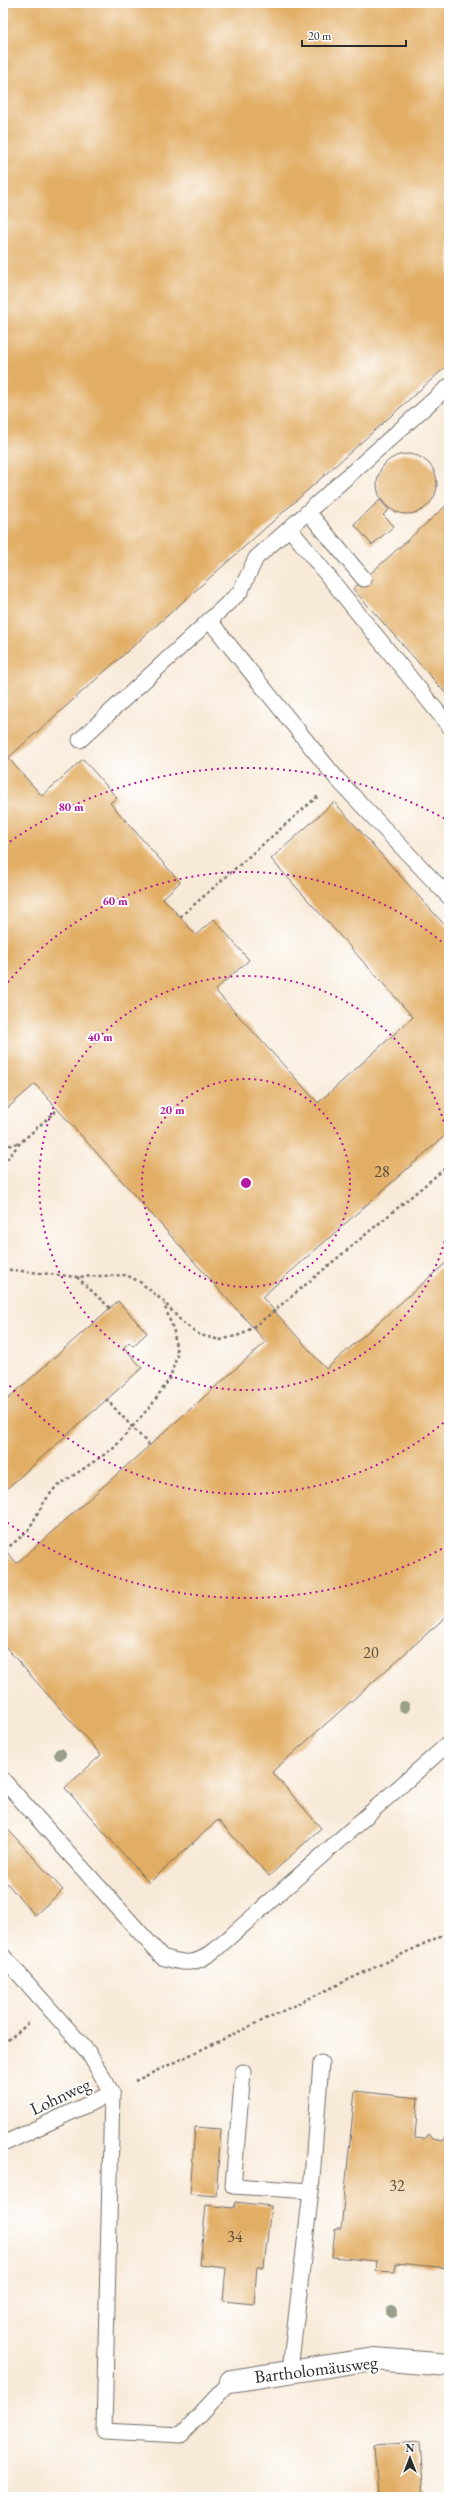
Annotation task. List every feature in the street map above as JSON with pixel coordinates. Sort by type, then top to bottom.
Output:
[{"type":"street","name":"Bartholomäusweg","points":[[231,2380],[290,2370],[374,2359],[449,2366]]},
{"type":"lane","points":[[80,740],[240,592],[256,558],[449,386]]},
{"type":"lane","points":[[308,512],[364,580]]},
{"type":"lane","points":[[290,529],[449,726]]},
{"type":"lane","points":[[209,620],[338,778],[449,897]]},
{"type":"lane","points":[[3,1780],[162,1957],[182,1963],[202,1960],[215,1950],[449,1743]]},
{"type":"lane","points":[[3,1956],[88,2052],[112,2093],[104,2431],[181,2435],[231,2380]]},
{"type":"lane","points":[[290,2370],[311,2191],[321,2063]]},
{"type":"lane","points":[[243,2072],[233,2186],[311,2191]]},
{"type":"lane","name":"Lohnweg","points":[[3,2144],[112,2093]]},
{"type":"path","points":[[180,917],[338,778]]},
{"type":"path","points":[[3,1164],[20,1142],[58,1109]]},
{"type":"path","points":[[3,1147],[20,1142]]},
{"type":"path","points":[[3,1269],[77,1277],[126,1275],[140,1282],[162,1301],[182,1323],[200,1335],[220,1340],[243,1334],[268,1316],[449,1165]]},
{"type":"path","points":[[77,1277],[110,1308]]},
{"type":"path","points":[[5,1550],[28,1531],[44,1502],[55,1488],[69,1476],[114,1448],[153,1403],[170,1378],[177,1356],[174,1332],[162,1301]]},
{"type":"path","points":[[106,1399],[150,1446]]},
{"type":"path","points":[[112,2093],[449,1932]]},
{"type":"path","points":[[3,2044],[48,2007]]},
{"type":"building","points":[[3,3],[449,3],[449,364],[8,758],[42,796],[83,759],[117,798],[110,803],[180,882],[163,898],[196,935],[214,919],[249,960],[215,990],[318,1103],[413,1017],[271,859],[334,802],[449,930],[449,1132],[262,1297],[326,1369],[449,1260],[449,1614],[272,1772],[321,1828],[269,1876],[218,1820],[149,1883],[65,1788],[101,1755],[3,1644],[3,1548],[17,1563],[266,1342],[35,1084],[3,1112]]},
{"type":"building","points":[[401,454],[413,454],[424,459],[432,467],[437,478],[435,496],[424,509],[413,514],[401,514],[390,509],[382,501],[377,490],[377,478],[382,467],[390,459]]},
{"type":"building","points":[[380,500],[389,510],[383,515],[394,526],[372,545],[354,524]]},
{"type":"building","points":[[449,503],[449,697],[353,589]]},
{"type":"building","points":[[118,1301],[147,1333],[133,1346],[129,1342],[124,1347],[142,1368],[3,1492],[3,1403]]},
{"type":"building","points":[[3,1824],[63,1890],[35,1915],[3,1879]]},
{"type":"building","points":[[355,2091],[418,2098],[415,2138],[424,2139],[429,2134],[433,2139],[442,2141],[446,2135],[449,2139],[449,2268],[396,2263],[395,2272],[376,2271],[377,2261],[332,2257],[335,2229],[341,2229]]},
{"type":"building","points":[[195,2127],[221,2129],[216,2196],[190,2194]]},
{"type":"building","points":[[235,2202],[271,2206],[264,2267],[257,2267],[254,2304],[223,2301],[226,2268],[200,2265],[206,2205],[234,2208]]},
{"type":"building","points":[[420,2442],[424,2497],[348,2497],[378,2494],[374,2445]]}]
